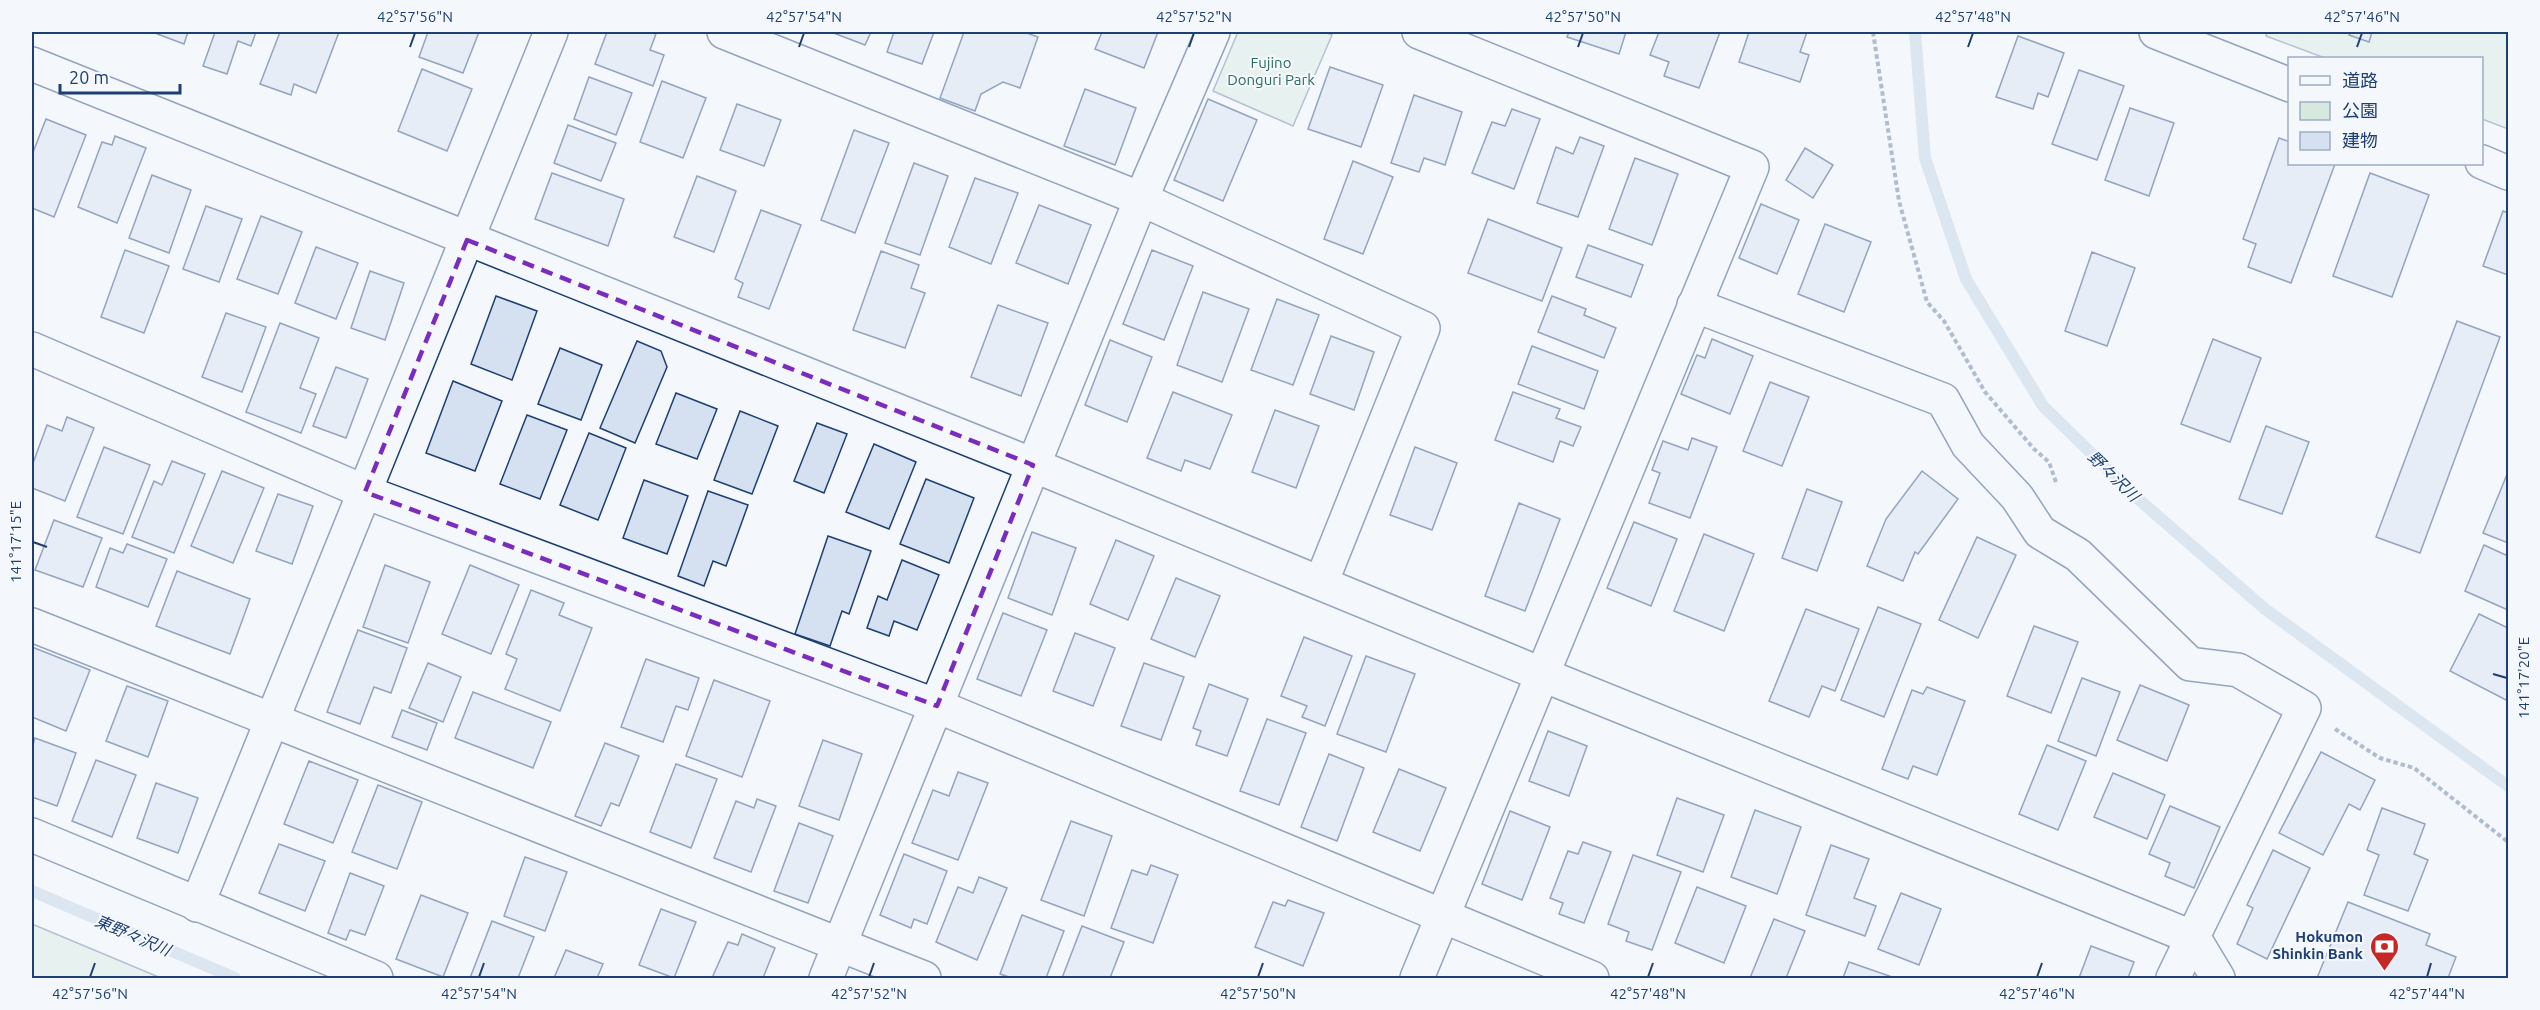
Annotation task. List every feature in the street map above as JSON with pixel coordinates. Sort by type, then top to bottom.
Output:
[{"type":"street","points":[[197,904],[551,32]]},
{"type":"street","points":[[724,32],[1141,199],[1423,328],[1322,583]]},
{"type":"street","points":[[826,978],[1141,199],[1213,32]]},
{"type":"street","points":[[1417,978],[1441,915],[1752,166],[1419,32]]},
{"type":"street","points":[[2156,32],[2288,85]]},
{"type":"street","points":[[32,64],[1033,465],[1541,674],[2194,938],[2218,978]]},
{"type":"street","points":[[2483,163],[2508,173]]},
{"type":"street","points":[[1694,305],[1943,400],[1968,445],[2017,497],[2040,532],[2078,555],[2190,664],[2238,670],[2304,708],[2173,978]]},
{"type":"street","points":[[32,349],[365,492],[937,706],[1592,978]]},
{"type":"street","points":[[32,625],[924,978]]},
{"type":"street","points":[[32,835],[376,978]]},
{"type":"path","points":[[1873,32],[1899,201],[1927,302],[1944,321],[1985,392],[2034,449],[2049,462],[2059,493]]},
{"type":"path","points":[[2304,708],[2380,758],[2414,768],[2508,842]]},
{"type":"highlighted area","points":[[467,240],[1033,465],[937,706],[365,492]]},
{"type":"green space","name":"Fujino Donguri Park","points":[[1238,32],[1324,32],[1332,35],[1293,126],[1213,91]]},
{"type":"green space","points":[[2267,32],[2508,32],[2508,129],[2483,119],[2483,57],[2322,57],[2266,36]]},
{"type":"green space","points":[[32,924],[161,978],[32,978]]},
{"type":"building","points":[[152,32],[188,32],[184,44]]},
{"type":"building","points":[[215,32],[256,32],[251,46],[238,41],[227,74],[203,66]]},
{"type":"building","points":[[280,32],[339,32],[316,93],[294,84],[291,95],[260,84]]},
{"type":"building","points":[[428,32],[479,32],[463,73],[419,57]]},
{"type":"building","points":[[607,32],[656,34],[650,50],[664,55],[653,86],[595,64]]},
{"type":"building","points":[[831,32],[871,32],[865,45]]},
{"type":"building","points":[[894,32],[934,32],[922,64],[887,52]]},
{"type":"building","points":[[964,32],[1024,32],[1038,37],[1020,88],[1003,82],[981,94],[975,111],[940,98]]},
{"type":"building","points":[[1102,32],[1158,32],[1144,68],[1095,49]]},
{"type":"building","points":[[1569,32],[1626,32],[1619,54],[1567,37]]},
{"type":"building","points":[[1659,32],[1720,32],[1699,88],[1664,76],[1669,62],[1650,55]]},
{"type":"building","points":[[1749,32],[1807,32],[1800,52],[1809,55],[1800,82],[1739,62]]},
{"type":"building","points":[[2351,32],[2372,32],[2369,42],[2349,35]]},
{"type":"building","points":[[2018,36],[2064,53],[2048,97],[2038,93],[2033,109],[1996,97]]},
{"type":"building","points":[[1330,67],[1383,85],[1361,147],[1308,129]]},
{"type":"building","points":[[422,69],[472,89],[447,151],[398,131]]},
{"type":"building","points":[[2079,70],[2124,86],[2097,160],[2052,144]]},
{"type":"building","points":[[589,77],[632,93],[616,135],[574,119]]},
{"type":"building","points":[[662,81],[706,98],[683,158],[640,142]]},
{"type":"building","points":[[1085,89],[1136,108],[1115,165],[1064,146]]},
{"type":"building","points":[[1414,95],[1462,112],[1445,165],[1424,158],[1419,172],[1391,163]]},
{"type":"building","points":[[1208,99],[1257,120],[1223,201],[1174,180]]},
{"type":"building","points":[[737,104],[781,120],[764,166],[720,150]]},
{"type":"building","points":[[2130,108],[2174,123],[2149,196],[2105,180]]},
{"type":"building","points":[[1512,109],[1540,119],[1514,189],[1472,173],[1492,122],[1505,126]]},
{"type":"building","points":[[46,119],[86,135],[54,217],[32,208],[32,155]]},
{"type":"building","points":[[568,125],[616,143],[601,181],[554,163]]},
{"type":"building","points":[[854,130],[889,143],[855,233],[821,220]]},
{"type":"building","points":[[115,136],[146,148],[117,223],[78,207],[102,142],[112,145]]},
{"type":"building","points":[[1580,137],[1604,146],[1578,217],[1537,203],[1556,147],[1573,154]]},
{"type":"building","points":[[2279,138],[2288,141],[2288,165],[2335,165],[2291,283],[2248,267],[2256,244],[2243,239]]},
{"type":"building","points":[[1805,148],[1833,165],[1813,198],[1786,180]]},
{"type":"building","points":[[1635,158],[1678,174],[1652,245],[1609,229]]},
{"type":"building","points":[[1353,161],[1393,177],[1363,254],[1324,239]]},
{"type":"building","points":[[914,163],[948,176],[920,255],[885,243]]},
{"type":"building","points":[[552,173],[624,199],[608,246],[535,219]]},
{"type":"building","points":[[2370,173],[2429,195],[2392,297],[2333,276]]},
{"type":"building","points":[[152,175],[191,190],[169,253],[129,238]]},
{"type":"building","points":[[697,176],[736,191],[714,252],[674,237]]},
{"type":"building","points":[[975,178],[1018,193],[991,264],[949,247]]},
{"type":"building","points":[[1761,204],[1799,220],[1777,274],[1739,258]]},
{"type":"building","points":[[1039,205],[1091,225],[1068,284],[1016,263]]},
{"type":"building","points":[[206,206],[242,219],[219,282],[183,269]]},
{"type":"building","points":[[761,210],[801,225],[769,309],[738,297],[743,283],[735,279]]},
{"type":"building","points":[[2503,211],[2508,213],[2508,275],[2483,266]]},
{"type":"building","points":[[261,216],[302,232],[278,294],[237,279]]},
{"type":"building","points":[[1488,219],[1562,248],[1542,301],[1468,273]]},
{"type":"building","points":[[1825,224],[1871,242],[1844,312],[1798,294]]},
{"type":"building","points":[[1588,245],[1643,265],[1631,297],[1576,277]]},
{"type":"building","points":[[316,247],[358,263],[336,319],[295,303]]},
{"type":"building","points":[[125,250],[169,266],[144,333],[101,317]]},
{"type":"building","points":[[1152,250],[1193,266],[1164,340],[1123,324]]},
{"type":"building","points":[[881,251],[919,265],[911,288],[925,293],[905,348],[853,330]]},
{"type":"building","points":[[2092,252],[2135,268],[2107,346],[2065,331]]},
{"type":"building","points":[[370,271],[404,283],[385,340],[351,328]]},
{"type":"building","points":[[1203,292],[1249,309],[1222,382],[1177,365]]},
{"type":"building","points":[[496,296],[537,311],[512,380],[471,364]]},
{"type":"building","points":[[1552,296],[1586,309],[1584,315],[1616,328],[1604,358],[1538,332]]},
{"type":"building","points":[[1277,299],[1319,315],[1293,385],[1251,370]]},
{"type":"building","points":[[998,305],[1048,323],[1021,396],[971,377]]},
{"type":"building","points":[[226,313],[266,327],[242,392],[202,377]]},
{"type":"building","points":[[2457,321],[2500,337],[2420,553],[2376,537]]},
{"type":"building","points":[[280,323],[319,338],[300,388],[316,394],[301,433],[246,412]]},
{"type":"building","points":[[1331,336],[1374,352],[1354,410],[1310,394]]},
{"type":"building","points":[[1712,339],[1753,356],[1730,414],[1681,394],[1697,355],[1705,358]]},
{"type":"building","points":[[2213,339],[2261,358],[2230,442],[2181,424]]},
{"type":"building","points":[[1110,340],[1152,357],[1127,422],[1085,405]]},
{"type":"building","points":[[637,341],[661,351],[667,367],[635,443],[600,428]]},
{"type":"building","points":[[1532,346],[1598,371],[1584,409],[1518,384]]},
{"type":"building","points":[[560,348],[602,365],[581,420],[538,404]]},
{"type":"building","points":[[336,367],[368,379],[346,438],[313,426]]},
{"type":"building","points":[[453,381],[502,401],[475,471],[426,453]]},
{"type":"building","points":[[1770,382],[1809,397],[1782,466],[1743,451]]},
{"type":"building","points":[[1173,392],[1232,415],[1210,469],[1185,460],[1181,471],[1147,458]]},
{"type":"building","points":[[1513,392],[1560,409],[1556,418],[1581,427],[1573,446],[1560,441],[1553,462],[1495,440]]},
{"type":"building","points":[[676,393],[717,409],[697,459],[656,444]]},
{"type":"building","points":[[1275,410],[1319,426],[1296,488],[1252,472]]},
{"type":"building","points":[[740,411],[778,426],[752,494],[714,480]]},
{"type":"building","points":[[527,415],[567,430],[540,499],[500,484]]},
{"type":"building","points":[[67,417],[94,428],[65,501],[32,488],[32,466],[47,425],[62,431]]},
{"type":"building","points":[[817,423],[847,434],[824,493],[794,481]]},
{"type":"building","points":[[2266,426],[2309,442],[2282,514],[2239,499]]},
{"type":"building","points":[[589,433],[626,448],[598,520],[560,505]]},
{"type":"building","points":[[1692,438],[1717,447],[1690,518],[1649,503],[1660,473],[1652,470],[1663,441],[1688,450]]},
{"type":"building","points":[[874,444],[916,462],[889,529],[846,512]]},
{"type":"building","points":[[104,447],[150,465],[123,534],[77,517]]},
{"type":"building","points":[[1415,447],[1457,463],[1432,530],[1390,515]]},
{"type":"building","points":[[172,461],[205,474],[174,553],[132,537],[154,481],[162,485]]},
{"type":"building","points":[[222,471],[264,488],[233,563],[191,546]]},
{"type":"building","points":[[1922,471],[1958,499],[1918,554],[1915,552],[1903,581],[1867,566],[1886,519]]},
{"type":"building","points":[[2508,472],[2508,543],[2483,533]]},
{"type":"building","points":[[926,479],[974,498],[949,563],[900,544]]},
{"type":"building","points":[[644,480],[688,496],[667,554],[623,538]]},
{"type":"building","points":[[1807,489],[1842,502],[1817,571],[1782,558]]},
{"type":"building","points":[[708,491],[748,505],[726,566],[713,561],[704,586],[678,576]]},
{"type":"building","points":[[278,494],[313,506],[292,564],[256,551]]},
{"type":"building","points":[[1519,503],[1560,519],[1525,611],[1485,596]]},
{"type":"building","points":[[54,520],[102,538],[83,587],[35,570]]},
{"type":"building","points":[[1634,522],[1677,539],[1651,606],[1607,588]]},
{"type":"building","points":[[1032,532],[1076,548],[1052,615],[1008,598]]},
{"type":"building","points":[[1704,534],[1754,554],[1724,631],[1674,611]]},
{"type":"building","points":[[828,536],[871,551],[849,614],[842,611],[830,646],[795,634]]},
{"type":"building","points":[[1977,537],[2016,555],[1978,638],[1939,620]]},
{"type":"building","points":[[1116,540],[1154,556],[1128,620],[1090,604]]},
{"type":"building","points":[[127,544],[167,559],[148,607],[96,587],[110,548],[123,553]]},
{"type":"building","points":[[2484,545],[2508,556],[2508,610],[2465,591]]},
{"type":"building","points":[[902,560],[939,575],[917,630],[894,621],[889,636],[867,628],[878,596],[887,600]]},
{"type":"building","points":[[385,565],[430,582],[408,643],[363,627]]},
{"type":"building","points":[[470,565],[519,585],[491,654],[442,634]]},
{"type":"building","points":[[177,571],[250,599],[230,654],[156,626]]},
{"type":"building","points":[[1176,578],[1220,596],[1195,657],[1151,639]]},
{"type":"building","points":[[531,590],[564,603],[559,615],[592,628],[560,711],[505,689],[517,659],[506,654]]},
{"type":"building","points":[[1878,607],[1921,624],[1884,717],[1841,700]]},
{"type":"building","points":[[1806,609],[1859,629],[1835,691],[1822,686],[1809,717],[1769,701]]},
{"type":"building","points":[[1003,613],[1047,630],[1021,696],[977,679]]},
{"type":"building","points":[[2479,614],[2508,628],[2508,701],[2450,671]]},
{"type":"building","points":[[2034,626],[2078,642],[2051,713],[2007,696]]},
{"type":"building","points":[[358,630],[407,648],[391,693],[374,687],[360,724],[327,712]]},
{"type":"building","points":[[1075,633],[1115,648],[1093,706],[1053,691]]},
{"type":"building","points":[[1304,637],[1352,656],[1325,726],[1302,717],[1307,706],[1281,696]]},
{"type":"building","points":[[32,647],[90,670],[66,731],[32,717]]},
{"type":"building","points":[[1366,656],[1415,674],[1386,752],[1337,734]]},
{"type":"building","points":[[646,659],[699,678],[688,710],[676,706],[663,742],[621,727]]},
{"type":"building","points":[[428,663],[461,677],[443,722],[409,708]]},
{"type":"building","points":[[1144,663],[1184,677],[1161,740],[1121,726]]},
{"type":"building","points":[[2082,678],[2120,692],[2096,756],[2058,741]]},
{"type":"building","points":[[714,680],[770,701],[742,777],[686,756]]},
{"type":"building","points":[[1209,684],[1248,699],[1227,756],[1196,745],[1201,731],[1193,728]]},
{"type":"building","points":[[2140,685],[2189,705],[2167,761],[2117,740]]},
{"type":"building","points":[[127,686],[168,701],[148,757],[106,741]]},
{"type":"building","points":[[1927,687],[1965,701],[1937,775],[1913,766],[1908,779],[1882,769],[1912,690],[1923,694]]},
{"type":"building","points":[[473,692],[551,722],[533,768],[455,738]]},
{"type":"building","points":[[402,710],[437,723],[427,750],[392,737]]},
{"type":"building","points":[[1267,719],[1306,733],[1279,805],[1240,791]]},
{"type":"building","points":[[1548,731],[1587,746],[1569,796],[1529,781]]},
{"type":"building","points":[[35,738],[76,753],[57,806],[32,797],[32,748]]},
{"type":"building","points":[[823,740],[862,754],[839,820],[799,806]]},
{"type":"building","points":[[605,743],[639,756],[619,806],[611,803],[601,826],[575,816]]},
{"type":"building","points":[[2047,745],[2086,761],[2058,830],[2019,814]]},
{"type":"building","points":[[2321,752],[2375,780],[2360,810],[2349,804],[2323,855],[2279,833]]},
{"type":"building","points":[[1329,754],[1364,768],[1337,841],[1301,827]]},
{"type":"building","points":[[96,760],[136,775],[112,837],[72,821]]},
{"type":"building","points":[[309,761],[358,780],[333,843],[284,824]]},
{"type":"building","points":[[676,764],[717,779],[691,848],[650,832]]},
{"type":"building","points":[[1399,769],[1446,788],[1420,851],[1373,832]]},
{"type":"building","points":[[958,772],[988,783],[958,860],[912,843],[933,790],[949,796]]},
{"type":"building","points":[[2113,773],[2165,795],[2147,839],[2094,817]]},
{"type":"building","points":[[156,783],[198,798],[178,853],[137,838]]},
{"type":"building","points":[[378,785],[422,802],[397,869],[352,852]]},
{"type":"building","points":[[1677,798],[1724,815],[1703,872],[1657,855]]},
{"type":"building","points":[[757,799],[776,806],[751,872],[714,858],[736,801],[754,808]]},
{"type":"building","points":[[2170,806],[2220,827],[2194,888],[2165,876],[2170,863],[2149,854]]},
{"type":"building","points":[[2382,808],[2425,824],[2414,854],[2428,860],[2408,911],[2364,895],[2379,855],[2367,850]]},
{"type":"building","points":[[1755,810],[1801,827],[1777,894],[1731,877]]},
{"type":"building","points":[[1510,811],[1550,827],[1522,900],[1482,884]]},
{"type":"building","points":[[1071,821],[1112,836],[1084,916],[1041,900]]},
{"type":"building","points":[[799,823],[833,836],[808,903],[774,891]]},
{"type":"building","points":[[1583,842],[1611,852],[1584,923],[1559,914],[1563,903],[1550,898],[1568,851],[1578,854]]},
{"type":"building","points":[[279,844],[325,861],[305,911],[259,893]]},
{"type":"building","points":[[1831,845],[1869,859],[1854,898],[1876,906],[1865,936],[1806,915]]},
{"type":"building","points":[[2273,850],[2310,868],[2267,959],[2237,944],[2253,908],[2247,905]]},
{"type":"building","points":[[904,854],[947,871],[927,924],[914,919],[911,928],[880,915]]},
{"type":"building","points":[[1633,855],[1681,872],[1652,950],[1626,941],[1629,932],[1608,924]]},
{"type":"building","points":[[525,857],[567,872],[545,931],[504,916]]},
{"type":"building","points":[[1151,865],[1178,875],[1153,943],[1111,928],[1132,870],[1147,875]]},
{"type":"building","points":[[350,873],[384,886],[365,935],[350,930],[346,940],[328,933]]},
{"type":"building","points":[[979,877],[1007,888],[977,960],[936,942],[958,887],[973,893]]},
{"type":"building","points":[[1697,887],[1746,906],[1724,963],[1675,943]]},
{"type":"building","points":[[1901,893],[1941,909],[1919,965],[1878,949]]},
{"type":"building","points":[[421,895],[468,913],[443,977],[396,959]]},
{"type":"building","points":[[1288,900],[1324,913],[1303,966],[1255,947],[1273,902],[1285,906]]},
{"type":"building","points":[[2348,902],[2430,934],[2426,945],[2456,957],[2448,978],[2317,978]]},
{"type":"building","points":[[661,909],[696,922],[674,978],[639,965]]},
{"type":"building","points":[[1022,915],[1064,931],[1046,978],[1012,978],[1000,974]]},
{"type":"building","points":[[1774,919],[1805,931],[1786,978],[1750,978]]},
{"type":"building","points":[[492,921],[534,937],[518,978],[470,978]]},
{"type":"building","points":[[1082,926],[1124,942],[1110,978],[1062,978]]},
{"type":"building","points":[[742,934],[775,948],[763,978],[712,978],[728,942],[738,945]]},
{"type":"building","points":[[2091,946],[2134,962],[2128,978],[2079,978]]},
{"type":"building","points":[[566,950],[603,964],[597,978],[554,978]]},
{"type":"building","points":[[1849,962],[1895,978],[1843,978]]},
{"type":"waterway","name":"野々沢川","points":[[1915,32],[1925,158],[1966,279],[2043,406],[2137,498],[2265,609],[2508,786]]},
{"type":"waterway","name":"東野々沢川","points":[[32,891],[235,978]]},
{"type":"place","name":"Hokumon Shinkin Bank","points":[[2384,972]]}]
